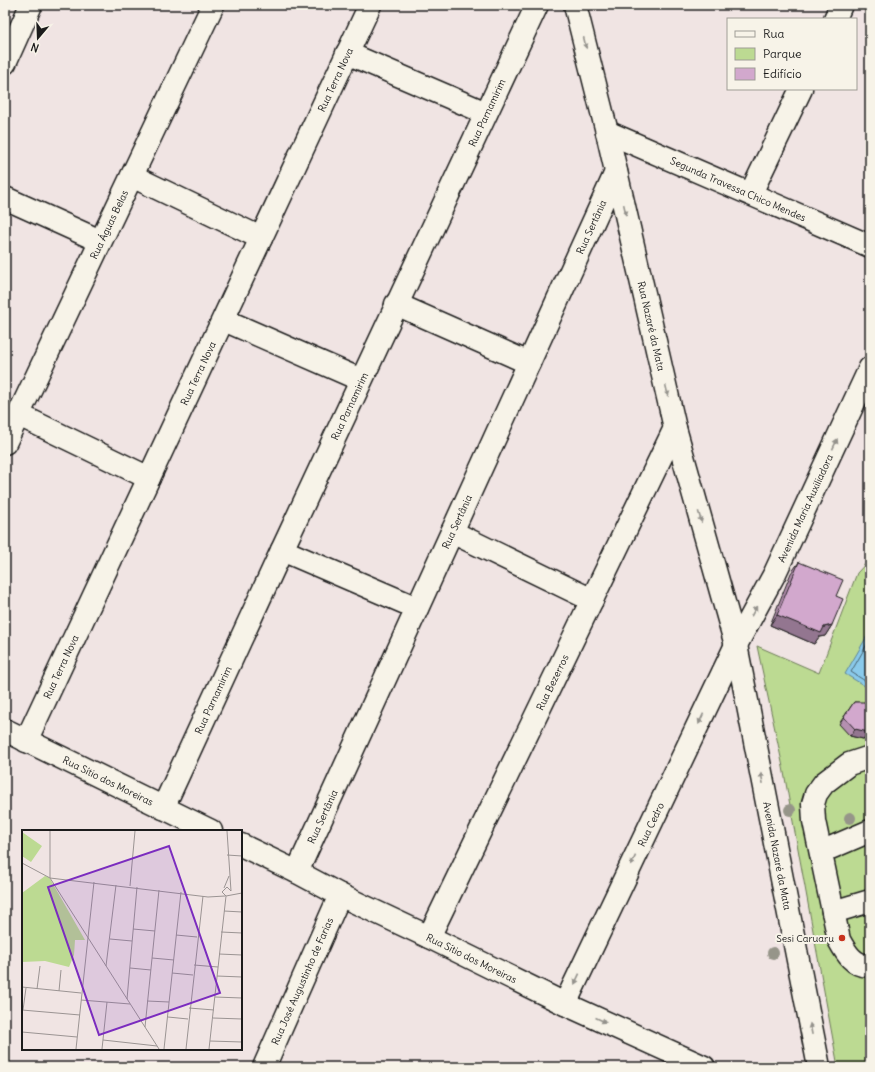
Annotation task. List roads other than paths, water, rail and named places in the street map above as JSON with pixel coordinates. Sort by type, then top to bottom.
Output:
[{"type":"street","points":[[5,63],[31,5]]},
{"type":"street","name":"Rua Águas Belas","points":[[5,443],[213,5]]},
{"type":"street","name":"Rua Terra Nova","points":[[26,741],[370,5]]},
{"type":"street","name":"Rua Parnamirim","points":[[163,808],[396,304],[537,5]]},
{"type":"street","name":"Rua Nazaré da Mata","points":[[576,5],[607,132],[675,428],[736,646]]},
{"type":"street","points":[[835,18],[841,5]]},
{"type":"street","points":[[347,53],[486,113]]},
{"type":"street","points":[[751,193],[801,90]]},
{"type":"street","name":"Segunda Travessa Chico Mendes","points":[[607,132],[751,193],[870,246]]},
{"type":"street","name":"Rua Sertânia","points":[[297,872],[616,172]]},
{"type":"street","points":[[132,176],[261,238]]},
{"type":"street","points":[[5,198],[100,241]]},
{"type":"street","points":[[396,304],[529,363]]},
{"type":"street","points":[[224,320],[361,380]]},
{"type":"street","name":"Avenida Maria Auxiliadora","points":[[736,646],[776,573],[870,368]]},
{"type":"street","points":[[19,415],[150,478]]},
{"type":"street","name":"Rua Bezerros","points":[[429,937],[675,428]]},
{"type":"street","points":[[452,532],[592,600]]},
{"type":"street","points":[[282,550],[417,608]]},
{"type":"street","name":"Rua Cedro","points":[[565,1004],[736,646]]},
{"type":"street","name":"Avenida Nazaré da Mata","points":[[736,646],[819,1067]]},
{"type":"street","points":[[710,699],[718,694],[725,695],[736,699],[748,709]]},
{"type":"street","name":"Rua Sítio dos Moreiras","points":[[5,730],[209,830]]},
{"type":"street","points":[[870,757],[849,764],[824,783],[816,794],[813,804],[814,821],[839,940],[846,953],[856,962],[866,965],[870,964]]},
{"type":"street","points":[[821,852],[870,831]]},
{"type":"street","name":"Rua Sítio dos Moreiras","points":[[242,845],[340,895],[565,1004],[704,1067]]},
{"type":"street","name":"Rua José Augustinho de Farias","points":[[264,1067],[340,895]]},
{"type":"street","points":[[833,912],[870,901]]},
{"type":"water","points":[[870,631],[870,689],[845,674]]},
{"type":"place","name":"Sesi Caruaru","points":[[842,938]]}]
